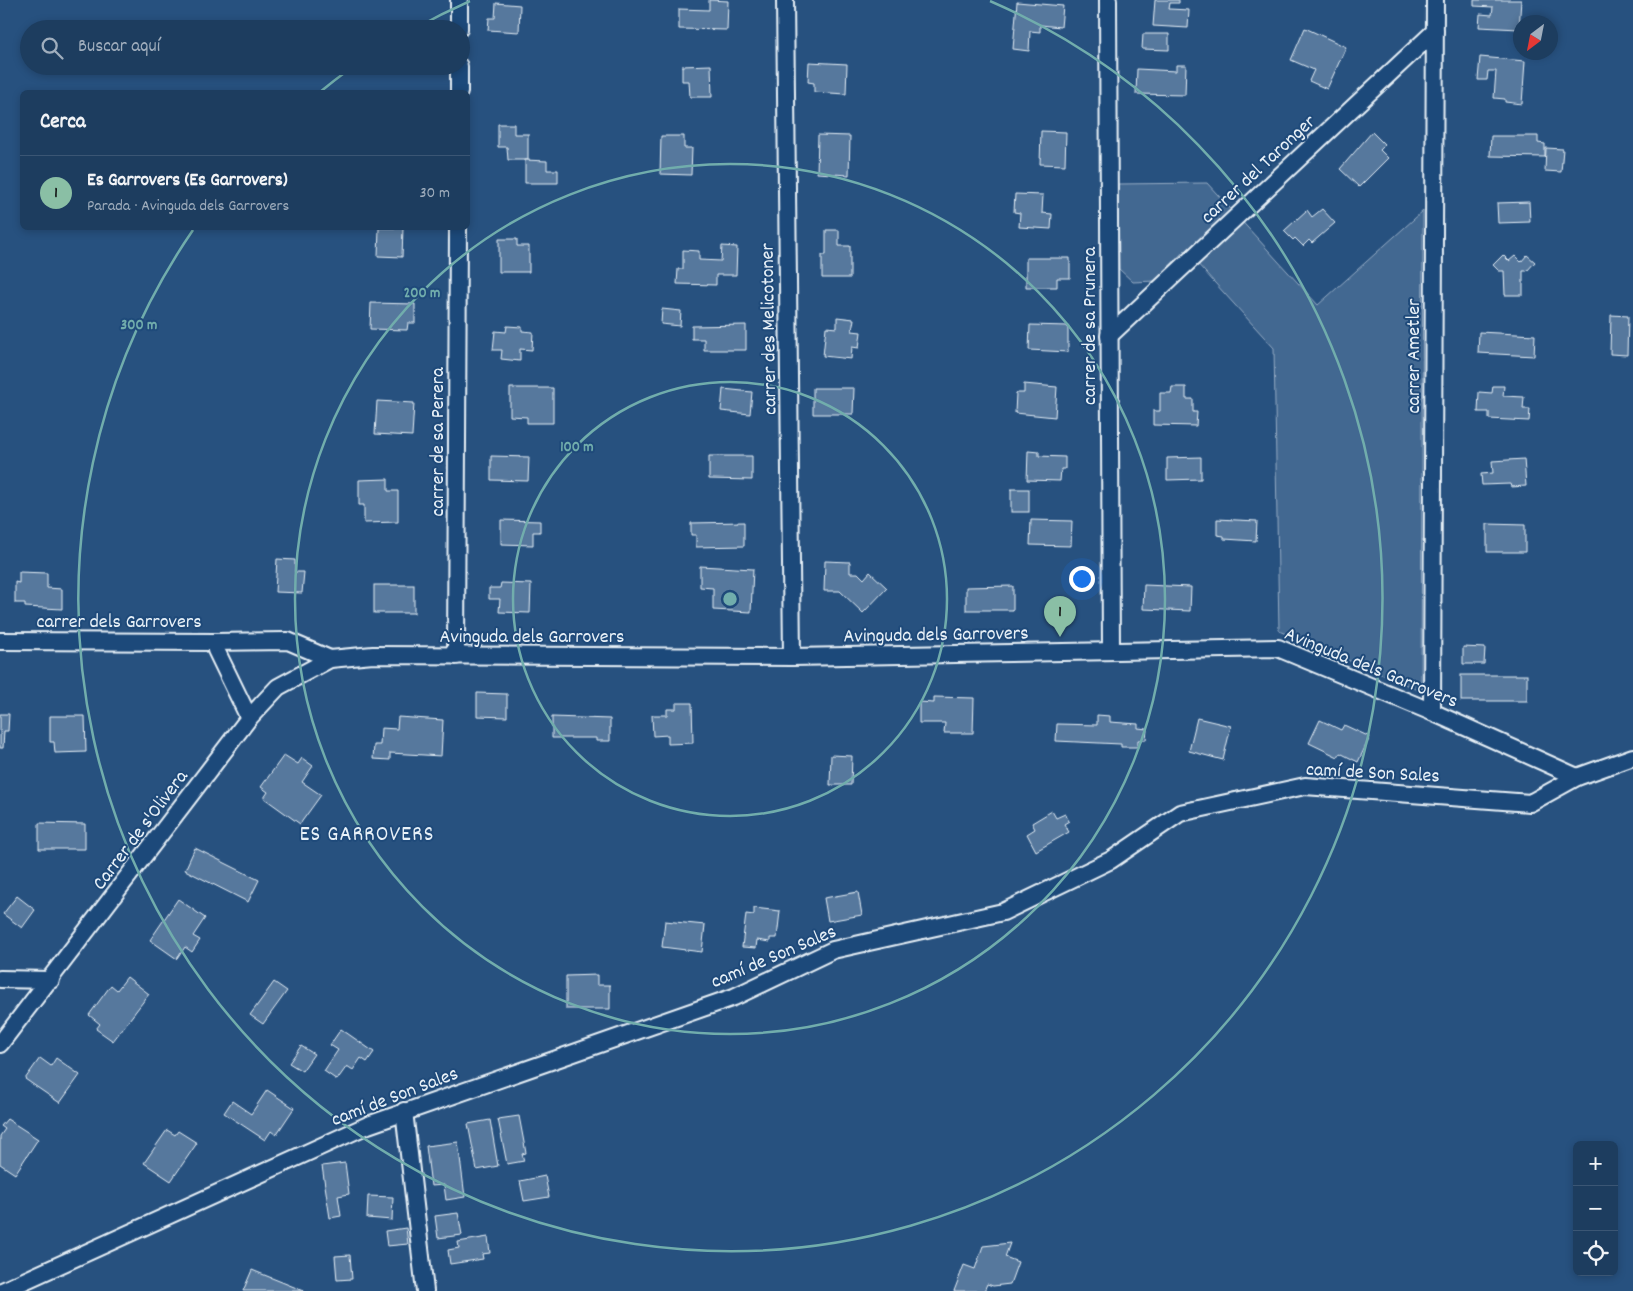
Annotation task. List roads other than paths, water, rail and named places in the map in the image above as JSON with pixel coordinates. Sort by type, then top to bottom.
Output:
[{"type":"street","points":[[459,0],[459,20]]},
{"type":"street","name":"carrer des Melicotoner","points":[[785,0],[792,657]]},
{"type":"street","name":"carrer de sa Prunera","points":[[1108,0],[1110,651]]},
{"type":"street","name":"carrer Ametler","points":[[1432,712],[1434,0]]},
{"type":"street","name":"carrer del Taronger","points":[[1109,336],[1435,31]]},
{"type":"street","points":[[459,75],[459,90]]},
{"type":"street","name":"carrer de sa Perera","points":[[456,656],[458,230]]},
{"type":"street","points":[[215,642],[288,641],[330,659]]},
{"type":"street","name":"carrer dels Garrovers","points":[[0,642],[215,642],[216,650],[249,718]]},
{"type":"street","name":"Avinguda dels Garrovers","points":[[330,659],[372,655],[792,657],[1278,648],[1432,712],[1577,777]]},
{"type":"street","name":"Carrer de s'Olivera","points":[[0,1044],[51,980],[249,718],[278,687],[330,659]]},
{"type":"street","name":"camí de Son Sales","points":[[2,1291],[368,1125],[404,1111],[734,997],[833,950],[1003,912],[1111,860],[1180,813],[1305,786],[1530,803],[1577,777],[1633,757]]},
{"type":"street","points":[[0,979],[51,980]]},
{"type":"street","points":[[404,1111],[425,1291]]},
{"type":"place","name":"Es Garrovers (Es Garrovers)","points":[[1060,637]]},
{"type":"district","name":"ES GARROVERS","points":[[367,832]]}]
